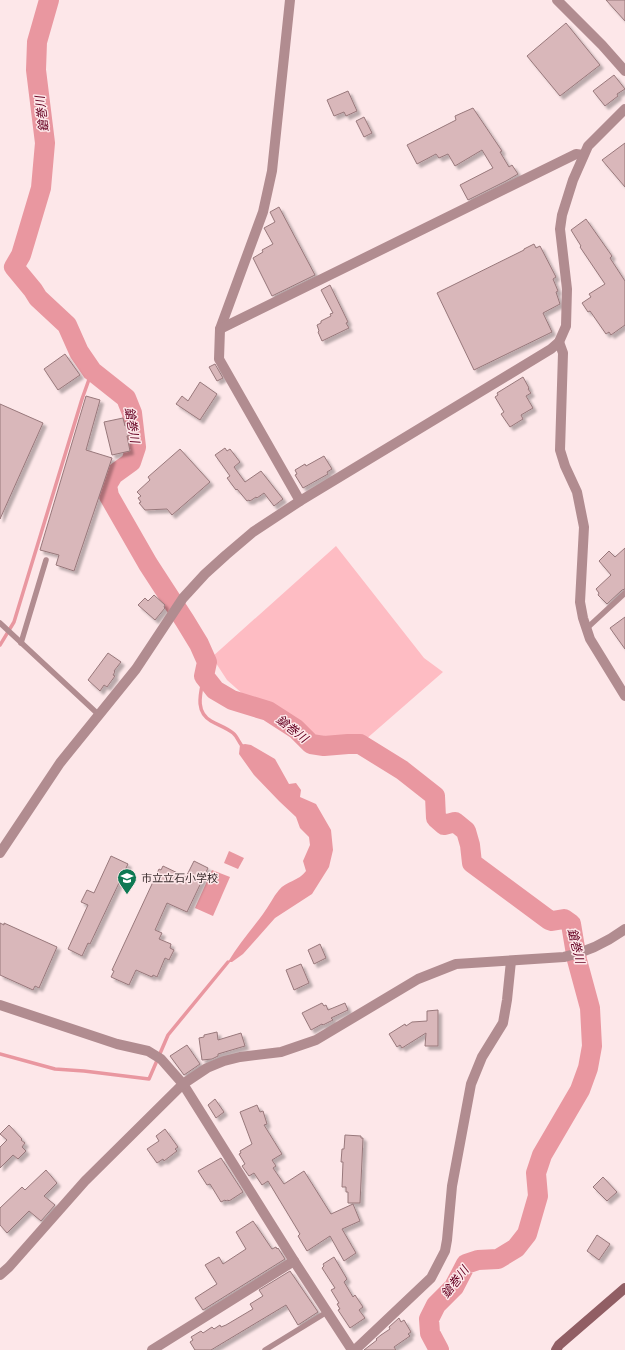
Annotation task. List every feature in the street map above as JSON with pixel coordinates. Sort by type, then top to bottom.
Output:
[{"type":"main road","points":[[556,1350],[559,1345],[625,1288]]},
{"type":"street","points":[[290,0],[272,170],[263,212],[220,330],[219,359],[300,501]]},
{"type":"street","points":[[557,0],[602,45],[625,71]]},
{"type":"street","points":[[0,854],[60,763],[136,670],[183,598],[205,574],[253,532],[300,501],[551,349],[559,342],[566,326],[567,290],[560,229],[562,215],[588,146],[625,109]]},
{"type":"street","points":[[220,330],[576,154],[584,155]]},
{"type":"street","points":[[559,342],[563,354],[560,450],[565,466],[577,492],[584,527],[580,602],[583,618],[590,639],[625,696]]},
{"type":"street","points":[[0,1275],[9,1267],[85,1181],[183,1084],[208,1068],[224,1061],[240,1057],[281,1052],[316,1040],[418,979],[456,964],[564,957],[581,953],[603,944],[625,930]]},
{"type":"street","points":[[0,1005],[117,1044],[148,1051],[161,1059],[183,1084],[294,1261],[353,1350],[431,1278],[445,1250],[448,1240],[452,1186],[471,1084],[482,1057],[503,1023],[512,961]]},
{"type":"street","points":[[152,1350],[294,1261]]},
{"type":"lane","points":[[22,643],[46,560]]},
{"type":"lane","points":[[586,629],[625,593]]},
{"type":"lane","points":[[0,623],[99,715]]},
{"type":"lane","points":[[265,1350],[327,1312]]},
{"type":"shaded area","points":[[336,546],[424,658],[443,672],[365,740],[348,739],[324,741],[311,737],[289,717],[245,696],[227,680],[212,657]]},
{"type":"shaded area","points":[[240,745],[251,745],[275,759],[289,784],[296,783],[301,790],[300,797],[316,804],[331,830],[333,850],[329,867],[312,894],[275,918],[243,954],[232,962],[228,962],[279,890],[300,877],[306,871],[303,861],[310,845],[309,837],[300,828],[296,817],[254,775],[239,754]]},
{"type":"shaded area","points":[[229,851],[244,858],[238,869],[224,863]]},
{"type":"shaded area","points":[[212,870],[230,877],[213,916],[195,908]]},
{"type":"building","points":[[606,0],[625,0],[625,21]]},
{"type":"building","points":[[566,23],[600,65],[560,96],[527,56]]},
{"type":"building","points":[[614,75],[625,89],[617,94],[618,96],[605,106],[593,91]]},
{"type":"building","points":[[348,91],[357,111],[346,116],[344,112],[334,116],[327,100]]},
{"type":"building","points":[[473,108],[502,151],[500,152],[509,167],[512,165],[518,174],[468,200],[460,185],[493,168],[482,150],[455,166],[448,154],[439,158],[436,154],[417,164],[407,145],[456,120],[455,116]]},
{"type":"building","points":[[364,117],[372,133],[364,137],[356,121]]},
{"type":"building","points":[[625,143],[625,187],[602,160]]},
{"type":"building","points":[[279,207],[315,275],[272,296],[253,258],[263,252],[262,250],[273,244],[264,228],[275,222],[270,212]]},
{"type":"building","points":[[586,219],[612,256],[610,258],[625,281],[625,325],[611,335],[609,332],[606,334],[590,311],[588,312],[582,303],[591,297],[589,294],[605,284],[580,247],[581,246],[571,230]]},
{"type":"building","points":[[534,244],[536,248],[540,246],[556,277],[553,279],[558,291],[556,292],[560,304],[543,313],[552,332],[474,370],[437,293]]},
{"type":"building","points":[[330,285],[348,322],[346,323],[349,328],[322,341],[317,325],[333,313],[321,290]]},
{"type":"building","points":[[65,354],[80,375],[58,390],[44,369]]},
{"type":"building","points":[[215,364],[223,378],[217,381],[209,367]]},
{"type":"building","points":[[523,377],[531,393],[526,396],[533,408],[521,415],[523,419],[510,427],[501,414],[504,412],[495,397],[498,395],[497,393]]},
{"type":"building","points":[[200,382],[217,394],[200,420],[176,404],[182,396],[188,401]]},
{"type":"building","points":[[86,396],[100,400],[86,450],[112,458],[74,571],[56,565],[59,555],[40,550]]},
{"type":"building","points":[[0,404],[43,423],[0,519]]},
{"type":"building","points":[[123,418],[125,426],[128,425],[131,435],[127,436],[130,451],[112,455],[104,422]]},
{"type":"building","points":[[225,448],[227,451],[230,449],[240,462],[234,467],[245,482],[261,471],[283,499],[274,506],[264,493],[257,498],[256,497],[250,501],[247,501],[227,478],[230,476],[215,455]]},
{"type":"building","points":[[180,449],[210,482],[172,515],[167,509],[145,510],[139,503],[141,502],[138,498],[141,496],[137,492],[150,480],[148,477]]},
{"type":"building","points":[[324,456],[332,469],[327,472],[328,474],[303,488],[295,475],[297,474],[295,470]]},
{"type":"building","points":[[625,548],[625,589],[607,604],[598,595],[599,593],[596,589],[611,575],[599,561],[609,551],[615,557]]},
{"type":"building","points":[[154,595],[165,605],[165,608],[155,620],[138,605],[145,598],[148,601]]},
{"type":"building","points":[[625,617],[625,649],[610,628]]},
{"type":"building","points":[[108,653],[121,662],[114,671],[115,672],[113,675],[115,676],[107,687],[104,685],[100,691],[88,680]]},
{"type":"building","points":[[111,856],[128,864],[90,944],[88,943],[82,956],[68,949],[88,905],[81,902],[87,890],[94,893]]},
{"type":"building","points":[[194,861],[208,868],[187,912],[167,903],[155,930],[162,933],[159,939],[171,944],[170,948],[174,950],[169,960],[165,958],[157,977],[153,975],[152,977],[136,970],[129,985],[111,977],[114,971],[112,970],[159,869],[161,870],[163,866],[186,877]]},
{"type":"building","points":[[0,923],[4,925],[4,923],[57,947],[39,988],[35,986],[33,990],[0,975]]},
{"type":"building","points":[[320,944],[326,958],[314,964],[308,950]]},
{"type":"building","points":[[301,964],[309,983],[294,990],[286,970]]},
{"type":"building","points":[[322,1003],[324,1006],[326,1005],[328,1010],[345,1003],[348,1010],[331,1018],[333,1020],[311,1030],[302,1013]]},
{"type":"building","points":[[438,1010],[438,1046],[425,1046],[426,1033],[402,1048],[400,1045],[397,1047],[389,1034],[405,1024],[406,1026],[412,1022],[427,1021],[427,1011]]},
{"type":"building","points":[[217,1032],[218,1040],[241,1033],[245,1046],[218,1054],[218,1056],[212,1059],[202,1060],[199,1038],[204,1037],[204,1035]]},
{"type":"building","points":[[187,1045],[200,1064],[184,1075],[170,1056]]},
{"type":"building","points":[[215,1099],[224,1112],[216,1118],[208,1105]]},
{"type":"building","points":[[257,1105],[260,1112],[263,1111],[267,1124],[264,1125],[282,1154],[272,1160],[276,1166],[273,1168],[284,1184],[304,1171],[331,1214],[353,1204],[360,1221],[342,1229],[356,1253],[344,1261],[330,1236],[307,1251],[298,1236],[300,1234],[268,1181],[262,1185],[254,1173],[249,1176],[242,1166],[245,1164],[239,1154],[241,1153],[240,1151],[252,1144],[240,1112]]},
{"type":"building","points":[[9,1125],[25,1143],[22,1147],[26,1151],[18,1159],[13,1155],[0,1168],[0,1147],[7,1140],[0,1134]]},
{"type":"building","points":[[165,1129],[178,1147],[175,1149],[177,1151],[164,1161],[163,1159],[157,1163],[147,1149],[159,1141],[156,1136]]},
{"type":"building","points":[[345,1135],[361,1136],[361,1138],[363,1138],[360,1203],[348,1203],[348,1192],[346,1192],[346,1187],[342,1187],[343,1162],[341,1162]]},
{"type":"building","points":[[221,1158],[243,1192],[229,1201],[225,1200],[221,1202],[210,1184],[207,1185],[198,1171]]},
{"type":"building","points":[[46,1170],[57,1183],[44,1196],[55,1205],[41,1221],[29,1211],[7,1233],[0,1225],[0,1208],[22,1187],[25,1190]]},
{"type":"building","points":[[603,1177],[617,1192],[607,1201],[593,1187]]},
{"type":"building","points":[[253,1221],[272,1249],[276,1247],[277,1249],[278,1248],[285,1259],[203,1310],[195,1298],[217,1284],[205,1265],[219,1257],[223,1264],[246,1249],[236,1232]]},
{"type":"building","points":[[597,1235],[610,1244],[599,1260],[587,1251]]},
{"type":"building","points":[[334,1257],[347,1279],[344,1282],[353,1297],[355,1295],[363,1307],[359,1310],[365,1318],[350,1328],[338,1310],[340,1309],[337,1304],[339,1303],[331,1290],[335,1288],[322,1268],[324,1266],[323,1264]]},
{"type":"building","points":[[290,1271],[318,1312],[298,1325],[286,1305],[211,1350],[195,1350],[190,1342],[193,1340],[191,1337],[201,1331],[203,1333],[212,1327],[214,1329],[220,1325],[221,1327],[226,1325],[253,1309],[250,1304],[263,1296],[259,1290]]},
{"type":"building","points":[[399,1318],[401,1322],[404,1320],[411,1332],[408,1334],[410,1336],[394,1347],[396,1350],[364,1350],[390,1329],[389,1327]]},
{"type":"waterway","name":"鎗巻川","points":[[49,0],[37,42],[36,70],[45,143],[41,188],[21,255],[14,267],[38,298],[67,325],[79,352],[92,371],[126,398],[132,413],[136,447],[131,462],[113,475],[107,485],[109,496],[148,564],[199,644],[207,662],[204,676],[215,690],[232,700],[268,711],[296,729],[311,744],[324,746],[360,744],[402,770],[435,796],[436,818],[444,825],[455,822],[466,831],[470,845],[472,863],[549,920],[564,919],[571,924],[577,960],[590,1008],[592,1046],[588,1068],[580,1090],[542,1155],[536,1173],[538,1196],[527,1234],[516,1248],[498,1259],[478,1260],[466,1264],[454,1287],[436,1305],[429,1319],[430,1333],[439,1350]]},
{"type":"waterway","points":[[0,645],[14,622],[82,399],[92,371]]},
{"type":"waterway","points":[[204,676],[200,695],[202,712],[211,721],[233,733],[244,748]]},
{"type":"waterway","points":[[0,1054],[55,1069],[149,1079],[168,1035],[228,962]]},
{"type":"place","name":"市立立石小学校","points":[[127,895]]}]
